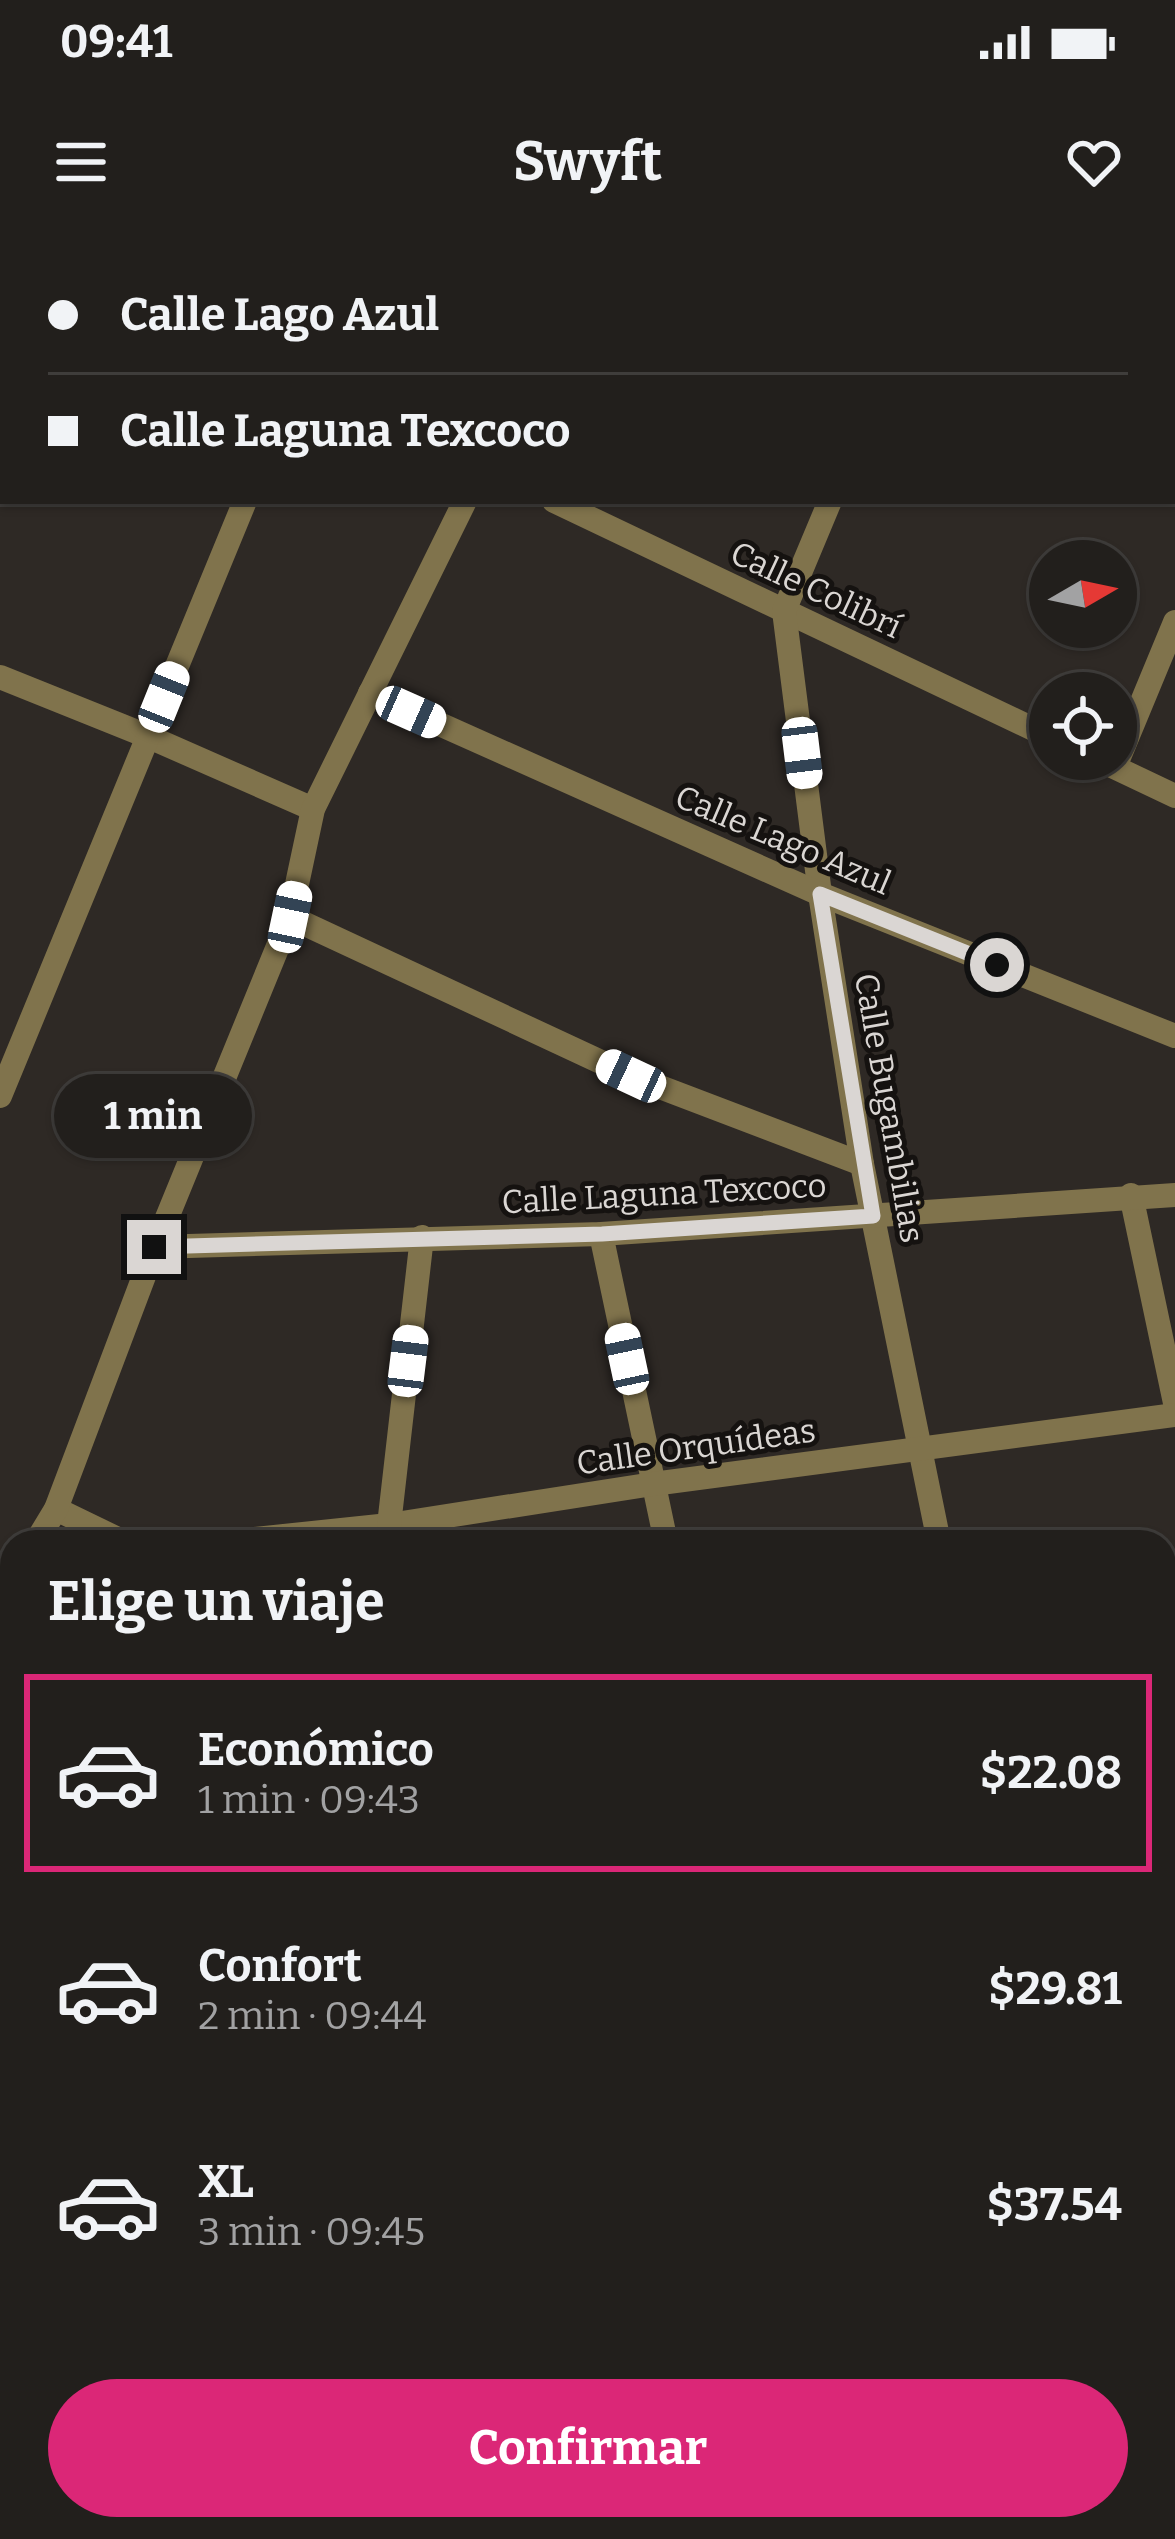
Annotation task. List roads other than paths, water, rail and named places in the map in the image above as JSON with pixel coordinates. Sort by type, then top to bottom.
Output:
[{"type":"street","points":[[0,1096],[244,504]]},
{"type":"street","points":[[43,1530],[56,1509],[154,1247],[290,917],[313,809],[464,504]]},
{"type":"street","name":"Calle Colibrí","points":[[560,504],[1029,727]]},
{"type":"street","points":[[784,611],[829,504]]},
{"type":"street","name":"Calle Bugambilias","points":[[784,611],[820,894],[862,1164],[937,1530]]},
{"type":"street","points":[[1137,700],[1175,622]]},
{"type":"street","points":[[0,676],[313,809]]},
{"type":"street","name":"Calle Lago Azul","points":[[370,693],[820,894],[1175,1036]]},
{"type":"street","points":[[1137,778],[1175,796]]},
{"type":"street","points":[[290,917],[631,1076],[862,1164]]},
{"type":"street","points":[[1132,1195],[1175,1403]]},
{"type":"street","name":"Calle Laguna Texcoco","points":[[154,1247],[602,1234],[1175,1195]]},
{"type":"street","points":[[602,1234],[663,1530]]},
{"type":"street","points":[[391,1530],[422,1238]]},
{"type":"street","name":"Calle Orquídeas","points":[[412,1530],[653,1484],[1175,1414]]},
{"type":"street","points":[[56,1509],[99,1530]]}]
